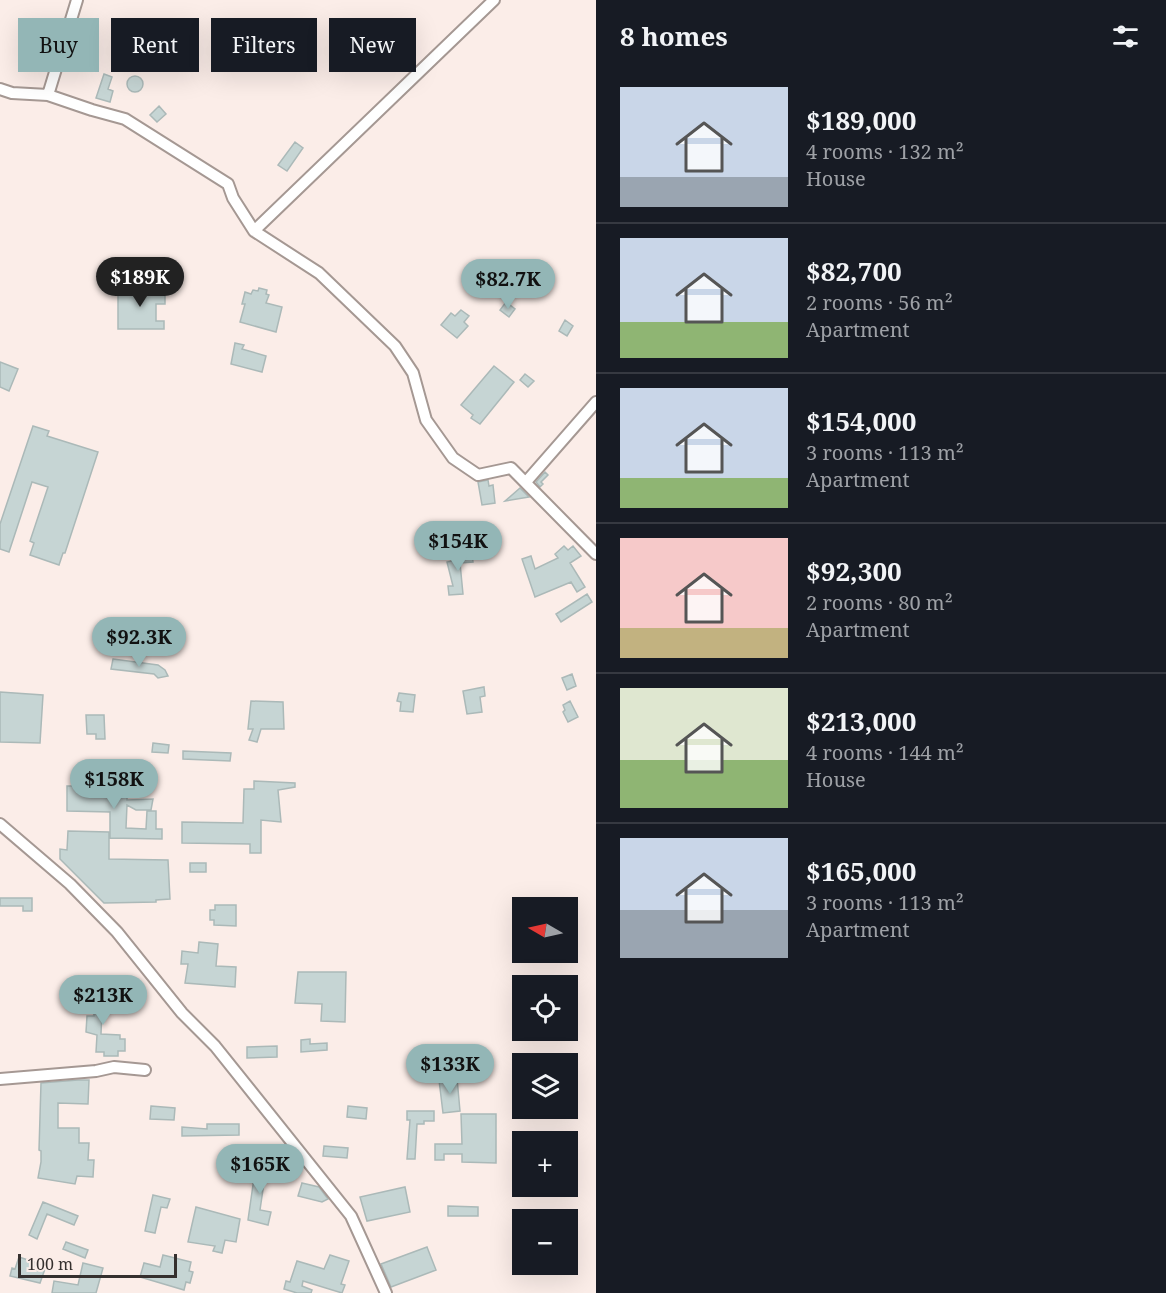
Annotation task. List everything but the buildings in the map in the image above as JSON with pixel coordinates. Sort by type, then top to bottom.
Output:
[{"type":"street","points":[[48,95],[77,0]]},
{"type":"street","points":[[254,231],[494,0]]},
{"type":"street","points":[[0,89],[12,93],[48,95],[125,119],[228,184],[254,231],[319,273],[395,346],[412,374],[426,420],[453,458],[478,475],[511,468],[596,554]]},
{"type":"street","points":[[526,482],[596,402]]},
{"type":"street","points":[[0,824],[70,884],[117,932],[182,1013],[214,1046],[351,1216],[386,1293]]},
{"type":"street","points":[[0,1079],[114,1068],[146,1070]]}]
